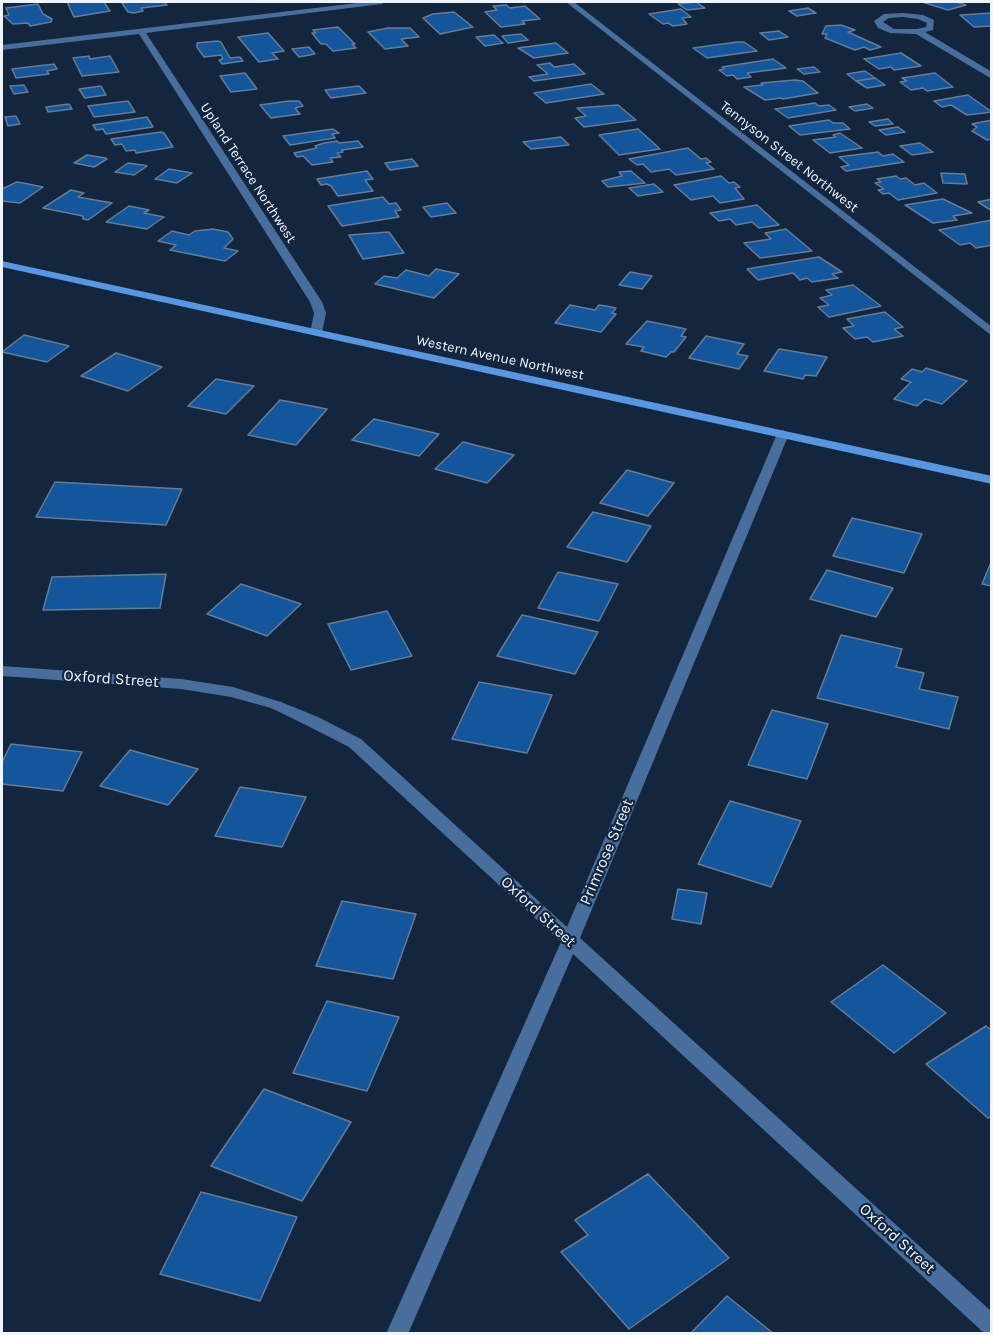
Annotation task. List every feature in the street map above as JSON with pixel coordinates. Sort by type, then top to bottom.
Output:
[{"type":"street","points":[[2,48],[382,2]]},
{"type":"street","name":"Tennyson Street Northwest","points":[[570,2],[992,333]]},
{"type":"street","points":[[918,32],[930,28],[931,22],[920,17],[903,15],[887,16],[878,21],[886,29],[918,32],[992,76]]},
{"type":"street","name":"Upland Terrace Northwest","points":[[141,31],[316,302],[320,313],[316,333]]},
{"type":"street","name":"Western Avenue Northwest","points":[[2,264],[992,480]]},
{"type":"street","name":"Primrose Street","points":[[397,1334],[570,941],[783,435]]},
{"type":"street","name":"Oxford Street","points":[[2,671],[181,684],[232,692],[276,705],[355,744],[992,1326]]},
{"type":"building","points":[[67,2],[104,2],[110,11],[74,17]]},
{"type":"building","points":[[164,2],[167,5],[141,8],[143,11],[134,13],[128,12],[122,3]]},
{"type":"building","points":[[696,2],[705,8],[687,10],[678,4]]},
{"type":"building","points":[[922,2],[963,2],[959,3],[966,5],[948,10]]},
{"type":"building","points":[[38,4],[43,14],[52,19],[51,22],[30,26],[28,23],[13,24],[4,16],[9,15],[6,8]]},
{"type":"building","points":[[506,5],[510,8],[525,6],[540,19],[522,21],[525,24],[501,27],[485,12],[497,10],[493,6]]},
{"type":"building","points":[[808,8],[816,13],[797,16],[789,11]]},
{"type":"building","points":[[681,9],[691,17],[682,18],[687,24],[673,26],[668,23],[663,24],[649,14]]},
{"type":"building","points":[[454,12],[473,27],[440,34],[423,18],[433,14]]},
{"type":"building","points":[[992,13],[992,26],[974,27],[960,15]]},
{"type":"building","points":[[841,25],[855,30],[848,32],[881,47],[870,50],[864,47],[855,50],[825,38],[827,34],[822,34],[826,26]]},
{"type":"building","points":[[338,27],[355,44],[352,44],[356,48],[333,51],[326,44],[321,44],[312,33],[316,33],[313,30]]},
{"type":"building","points":[[388,28],[410,28],[419,37],[401,39],[408,46],[385,49],[368,32]]},
{"type":"building","points":[[779,31],[788,37],[769,40],[760,33]]},
{"type":"building","points":[[268,33],[284,51],[272,53],[278,59],[259,62],[238,37]]},
{"type":"building","points":[[521,34],[528,40],[508,43],[502,36]]},
{"type":"building","points":[[494,35],[503,43],[485,46],[476,37]]},
{"type":"building","points":[[221,42],[230,58],[240,57],[243,61],[222,64],[219,60],[223,59],[221,55],[204,57],[197,47],[197,43]]},
{"type":"building","points":[[744,42],[757,51],[707,58],[693,48]]},
{"type":"building","points":[[556,43],[568,53],[534,58],[518,48]]},
{"type":"building","points":[[309,47],[315,54],[299,57],[292,49]]},
{"type":"building","points":[[901,53],[921,66],[894,70],[891,67],[879,69],[864,59]]},
{"type":"building","points":[[89,56],[90,59],[110,56],[119,72],[82,76],[73,58]]},
{"type":"building","points":[[773,59],[786,68],[747,73],[751,77],[737,79],[719,70],[724,69],[722,67]]},
{"type":"building","points":[[550,63],[554,67],[574,64],[585,74],[534,81],[529,77],[548,74],[537,65]]},
{"type":"building","points":[[54,64],[57,69],[47,71],[49,74],[16,78],[12,69]]},
{"type":"building","points":[[814,67],[820,72],[804,74],[797,69]]},
{"type":"building","points":[[865,71],[875,78],[856,81],[847,74]]},
{"type":"building","points":[[245,73],[257,89],[231,92],[220,76]]},
{"type":"building","points":[[935,73],[953,87],[927,91],[923,88],[911,90],[900,82],[907,81],[902,78]]},
{"type":"building","points":[[875,78],[885,85],[867,88],[856,81]]},
{"type":"building","points":[[803,81],[818,93],[765,100],[744,87],[763,85],[761,83]]},
{"type":"building","points":[[591,84],[604,94],[546,103],[534,93]]},
{"type":"building","points":[[24,85],[28,92],[14,94],[10,86]]},
{"type":"building","points":[[101,86],[106,95],[85,98],[79,89]]},
{"type":"building","points":[[359,86],[366,93],[331,98],[325,90]]},
{"type":"building","points":[[968,95],[992,112],[967,115],[951,105],[942,107],[934,101]]},
{"type":"building","points":[[128,101],[135,112],[94,117],[88,106]]},
{"type":"building","points":[[299,101],[303,106],[295,108],[300,114],[271,118],[260,105]]},
{"type":"building","points":[[815,103],[819,106],[829,105],[836,110],[788,118],[775,109]]},
{"type":"building","points":[[69,104],[72,109],[48,112],[46,107]]},
{"type":"building","points":[[867,104],[873,108],[855,111],[849,107]]},
{"type":"building","points":[[618,105],[636,120],[584,127],[575,118],[586,116],[577,108]]},
{"type":"building","points":[[16,116],[20,124],[8,126],[5,117]]},
{"type":"building","points":[[147,117],[153,127],[106,134],[103,129],[96,130],[93,125]]},
{"type":"building","points":[[888,119],[893,124],[875,126],[869,122]]},
{"type":"building","points":[[829,120],[833,123],[843,123],[850,129],[800,135],[789,126]]},
{"type":"building","points":[[992,120],[992,139],[987,140],[972,131],[977,127],[972,124]]},
{"type":"building","points":[[898,127],[905,132],[886,135],[879,130]]},
{"type":"building","points":[[333,129],[339,133],[332,134],[335,138],[290,145],[283,136]]},
{"type":"building","points":[[638,129],[660,149],[619,155],[599,135]]},
{"type":"building","points":[[161,132],[173,147],[136,153],[135,150],[126,151],[122,144],[115,145],[111,139]]},
{"type":"building","points":[[840,133],[862,148],[830,153],[813,140],[836,137],[833,135]]},
{"type":"building","points":[[561,137],[569,145],[531,149],[523,142]]},
{"type":"building","points":[[337,141],[339,143],[358,141],[363,147],[342,150],[343,152],[337,153],[341,157],[330,158],[333,162],[312,165],[303,156],[297,157],[294,153],[317,148],[315,146],[324,143]]},
{"type":"building","points":[[920,143],[933,152],[912,155],[900,146]]},
{"type":"building","points":[[688,148],[701,159],[706,158],[711,162],[706,163],[714,169],[676,175],[669,169],[651,172],[643,164],[637,165],[629,159]]},
{"type":"building","points":[[878,152],[883,156],[893,154],[904,162],[846,171],[841,167],[849,165],[839,157]]},
{"type":"building","points":[[87,155],[107,159],[94,167],[74,163]]},
{"type":"building","points":[[412,159],[418,166],[390,170],[385,163]]},
{"type":"building","points":[[128,163],[147,166],[134,175],[115,172]]},
{"type":"building","points":[[169,169],[192,173],[177,183],[155,179]]},
{"type":"building","points":[[367,171],[373,179],[365,180],[373,191],[338,196],[331,186],[321,185],[317,179]]},
{"type":"building","points":[[631,171],[645,183],[608,187],[602,181],[622,176],[619,172]]},
{"type":"building","points":[[941,173],[965,174],[967,184],[943,183]]},
{"type":"building","points":[[721,176],[729,183],[734,182],[740,187],[735,188],[744,199],[720,203],[713,196],[691,200],[674,185]]},
{"type":"building","points":[[896,176],[900,179],[906,178],[915,185],[924,183],[937,193],[898,200],[889,193],[883,194],[878,190],[884,189],[875,183],[881,182],[877,179]]},
{"type":"building","points":[[17,182],[43,187],[20,203],[2,201],[2,189]]},
{"type":"building","points":[[654,184],[663,192],[638,196],[629,188]]},
{"type":"building","points":[[71,190],[84,193],[78,197],[112,203],[88,220],[83,219],[83,216],[43,208]]},
{"type":"building","points":[[383,197],[389,204],[396,203],[401,210],[395,211],[399,217],[342,226],[328,206]]},
{"type":"building","points":[[943,199],[972,213],[953,216],[957,220],[933,223],[905,205]]},
{"type":"building","points":[[992,199],[992,211],[978,202]]},
{"type":"building","points":[[447,203],[456,213],[431,217],[423,207]]},
{"type":"building","points":[[757,205],[779,225],[759,228],[752,222],[736,225],[730,219],[719,221],[710,213]]},
{"type":"building","points":[[129,206],[149,210],[144,213],[164,217],[147,229],[106,222]]},
{"type":"building","points":[[992,220],[992,245],[976,248],[970,243],[960,245],[939,230]]},
{"type":"building","points":[[213,229],[228,232],[233,239],[224,248],[238,251],[225,261],[170,250],[176,245],[158,241],[172,231],[189,235],[195,231]]},
{"type":"building","points":[[786,229],[812,251],[760,258],[744,243],[771,239],[765,233]]},
{"type":"building","points":[[389,232],[404,253],[363,259],[349,235]]},
{"type":"building","points":[[819,257],[842,272],[832,274],[838,278],[812,282],[807,278],[800,280],[793,273],[758,280],[747,269]]},
{"type":"building","points":[[436,269],[459,274],[434,298],[375,284],[384,276],[397,278],[406,270],[429,276]]},
{"type":"building","points":[[630,272],[652,276],[642,289],[619,285]]},
{"type":"building","points":[[853,285],[881,306],[829,317],[818,307],[829,305],[820,298],[832,295],[826,290]]},
{"type":"building","points":[[570,305],[595,310],[599,305],[606,306],[616,308],[612,313],[616,314],[601,332],[555,323]]},
{"type":"building","points":[[885,312],[903,327],[894,329],[903,336],[873,342],[867,337],[855,339],[843,328],[854,326],[847,319]]},
{"type":"building","points":[[647,321],[686,329],[681,336],[686,337],[674,352],[666,357],[641,351],[644,347],[626,344]]},
{"type":"building","points":[[24,335],[69,346],[47,362],[2,352]]},
{"type":"building","points":[[706,336],[744,344],[737,354],[748,356],[739,369],[689,358]]},
{"type":"building","points":[[779,349],[827,357],[816,376],[805,375],[803,379],[764,371]]},
{"type":"building","points":[[116,353],[162,367],[128,391],[81,376]]},
{"type":"building","points":[[926,368],[967,381],[942,404],[925,399],[917,406],[894,399],[911,382],[901,379],[912,369],[922,372]]},
{"type":"building","points":[[216,379],[254,386],[226,414],[188,406]]},
{"type":"building","points":[[280,400],[327,409],[296,445],[248,435]]},
{"type":"building","points":[[374,419],[439,434],[419,456],[352,440]]},
{"type":"building","points":[[463,442],[514,455],[487,483],[435,469]]},
{"type":"building","points":[[627,470],[674,483],[648,516],[600,503]]},
{"type":"building","points":[[55,482],[182,489],[166,525],[36,517]]},
{"type":"building","points":[[593,512],[651,526],[627,562],[567,547]]},
{"type":"building","points":[[852,518],[922,534],[904,573],[833,556]]},
{"type":"building","points":[[992,560],[992,586],[982,584]]},
{"type":"building","points":[[827,570],[893,588],[876,617],[810,599]]},
{"type":"building","points":[[558,572],[618,584],[599,621],[538,608]]},
{"type":"building","points":[[166,574],[160,608],[43,610],[52,577]]},
{"type":"building","points":[[241,584],[301,604],[267,636],[207,614]]},
{"type":"building","points":[[387,611],[412,656],[351,670],[328,624]]},
{"type":"building","points":[[522,615],[598,632],[575,674],[497,656]]},
{"type":"building","points":[[841,635],[902,649],[896,667],[924,673],[919,689],[958,697],[949,729],[817,698]]},
{"type":"building","points":[[479,682],[552,695],[527,753],[452,739]]},
{"type":"building","points":[[772,710],[828,724],[807,779],[748,765]]},
{"type":"building","points":[[11,744],[82,752],[63,791],[2,784],[2,762]]},
{"type":"building","points":[[130,750],[198,769],[168,805],[100,786]]},
{"type":"building","points":[[240,787],[306,797],[282,847],[215,836]]},
{"type":"building","points":[[730,801],[801,821],[771,887],[698,864]]},
{"type":"building","points":[[678,889],[707,893],[701,924],[672,919]]},
{"type":"building","points":[[342,901],[416,914],[393,979],[316,966]]},
{"type":"building","points":[[883,965],[946,1013],[894,1053],[831,1002]]},
{"type":"building","points":[[327,1001],[399,1017],[367,1091],[293,1073]]},
{"type":"building","points":[[986,1026],[992,1031],[992,1116],[988,1118],[926,1064]]},
{"type":"building","points":[[264,1089],[351,1122],[302,1201],[211,1166]]},
{"type":"building","points":[[648,1174],[729,1258],[629,1329],[561,1252],[588,1235],[575,1220]]},
{"type":"building","points":[[201,1192],[297,1217],[260,1301],[160,1274]]},
{"type":"building","points":[[727,1296],[774,1334],[690,1334]]}]
